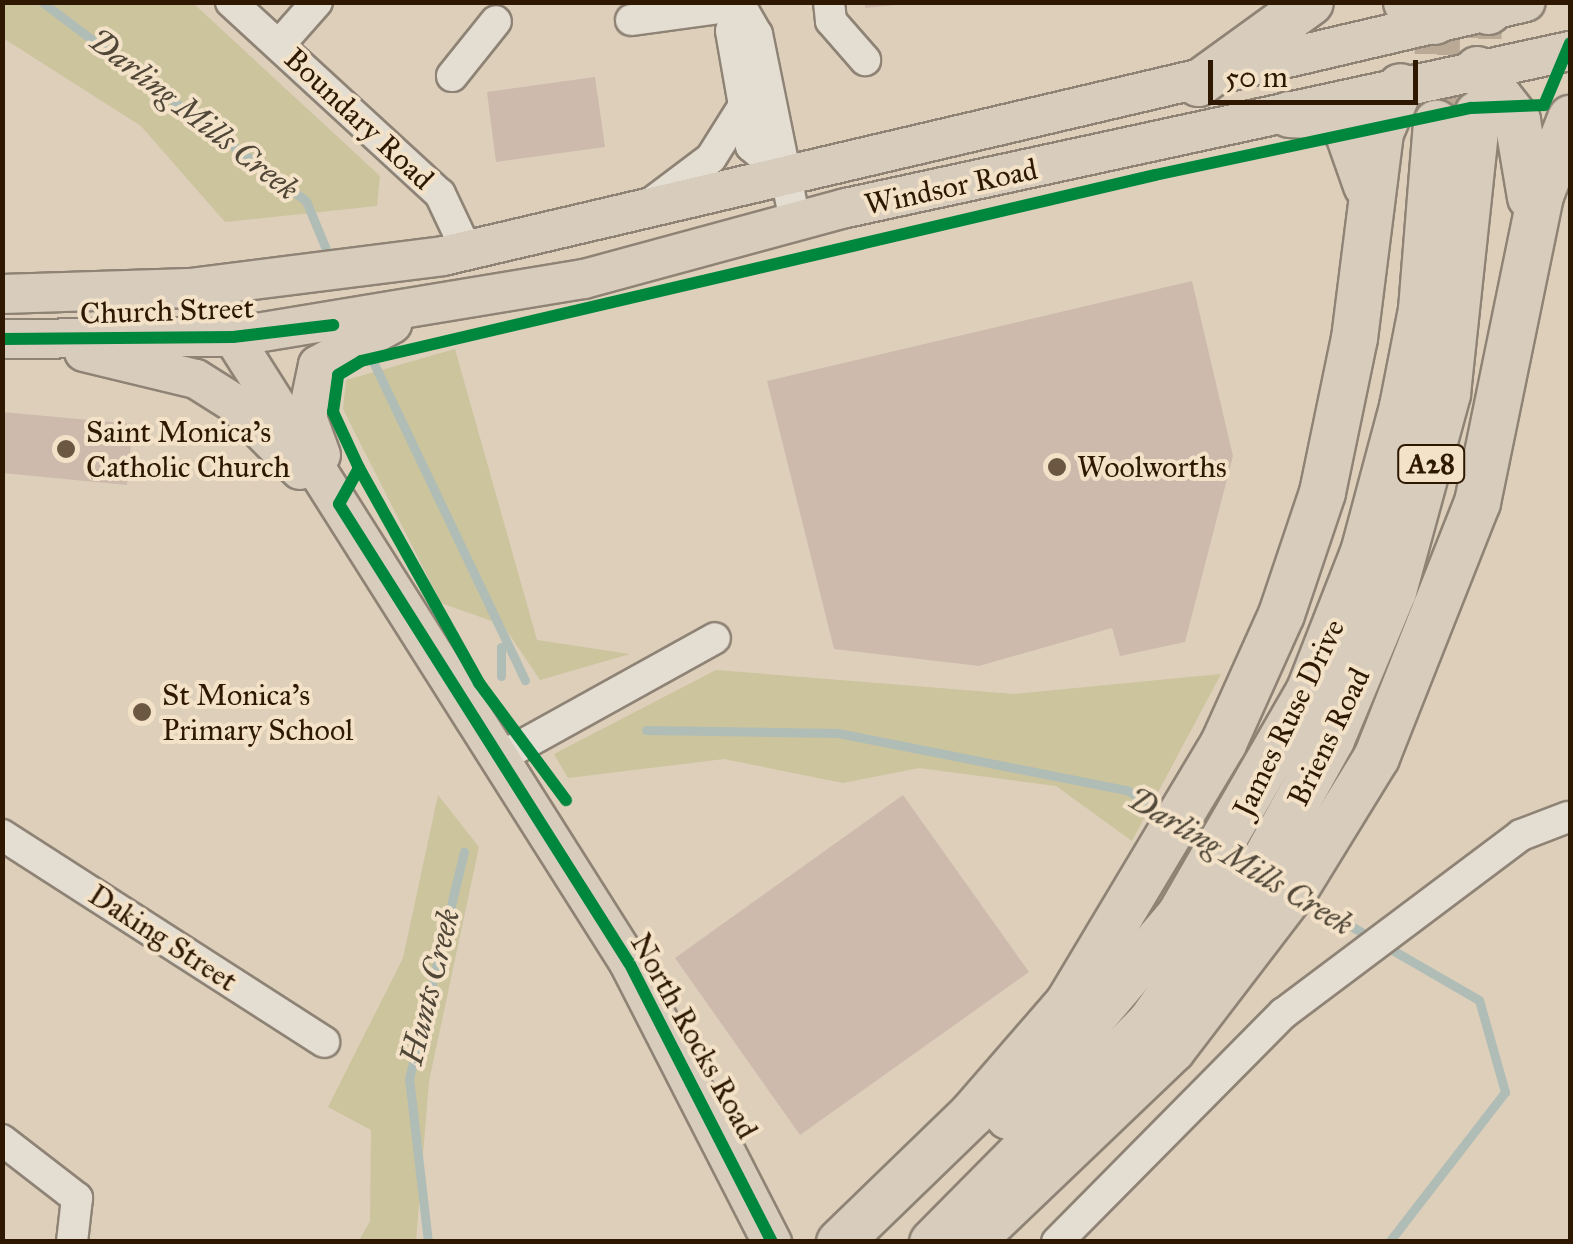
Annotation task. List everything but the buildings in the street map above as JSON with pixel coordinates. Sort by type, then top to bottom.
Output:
[{"type":"highway","points":[[1198,83],[1310,2]]},
{"type":"highway","points":[[1470,25],[1526,143],[1531,244]]},
{"type":"highway","points":[[851,1239],[1006,1077],[1141,891],[1223,743],[1281,614],[1322,492],[1354,338],[1368,196],[1384,112],[1383,91]]},
{"type":"highway","points":[[1290,114],[1326,116],[1354,136],[1368,196]]},
{"type":"highway","name":"Briens Road","points":[[932,1242],[1084,1096],[1213,937],[1286,782],[1375,638],[1424,490],[1464,283],[1456,118]]},
{"type":"highway","points":[[970,1242],[1107,1120],[1213,937],[1342,818],[1404,696],[1476,502],[1551,154],[1570,118]]},
{"type":"highway","name":"A28","points":[[851,1239],[1213,937]]},
{"type":"main road","name":"Windsor Road","points":[[313,275],[467,251],[647,206],[1198,83],[1364,38],[1470,25],[1569,52]]},
{"type":"main road","points":[[1383,91],[1470,25]]},
{"type":"main road","name":"Windsor Road","points":[[340,337],[411,312],[584,279],[795,220],[1383,91]]},
{"type":"main road","name":"Church Street","points":[[2,294],[222,285],[313,275]]},
{"type":"main road","name":"North Rocks Road","points":[[222,285],[233,337],[497,759],[630,962],[772,1242]]},
{"type":"main road","points":[[340,337],[318,364],[307,398],[340,504]]},
{"type":"main road","name":"Church Street","points":[[2,338],[340,337]]},
{"type":"main road","name":"North Rocks Road","points":[[42,339],[196,379],[234,403],[340,504]]},
{"type":"street","name":"Boundary Road","points":[[231,2],[440,194],[467,251]]},
{"type":"street","points":[[278,46],[317,2]]},
{"type":"street","points":[[829,2],[830,21],[866,60]]},
{"type":"street","points":[[632,20],[740,4]]},
{"type":"street","points":[[740,4],[731,30],[751,146],[786,176]]},
{"type":"street","points":[[740,4],[758,34],[795,220]]},
{"type":"street","points":[[452,76],[496,21]]},
{"type":"street","points":[[647,206],[710,158],[742,107]]},
{"type":"street","points":[[497,759],[715,638]]},
{"type":"street","points":[[1057,1242],[1239,1051],[1416,912],[1522,835],[1570,812]]},
{"type":"street","name":"Daking Street","points":[[2,835],[324,1042]]},
{"type":"street","points":[[2,1140],[77,1198],[72,1242]]},
{"type":"shaded area","points":[[2,3],[193,3],[380,176],[377,206],[225,222],[141,126],[3,38]]},
{"type":"shaded area","points":[[455,349],[537,640],[630,654],[540,680],[503,625],[441,603],[343,409],[346,380]]},
{"type":"shaded area","points":[[716,670],[1014,694],[1221,674],[1132,841],[1056,786],[919,768],[843,783],[724,759],[568,778],[554,754]]},
{"type":"shaded area","points":[[438,795],[479,847],[429,1081],[416,1241],[359,1241],[370,1221],[371,1130],[328,1107],[403,958]]},
{"type":"waterway","name":"Darling Mills Creek","points":[[42,2],[306,201],[331,261]]},
{"type":"waterway","name":"Darling Mills Creek","points":[[367,349],[525,680]]},
{"type":"waterway","name":"Hunts Creek","points":[[501,647],[501,676]]},
{"type":"waterway","name":"Darling Mills Creek","points":[[646,730],[838,733],[1127,790],[1167,815]]},
{"type":"waterway","name":"Hunts Creek","points":[[428,1242],[409,1079],[464,852]]},
{"type":"waterway","name":"Darling Mills Creek","points":[[1304,899],[1479,1000],[1505,1092],[1389,1242]]},
{"type":"tunnel","points":[[1436,121],[1438,2]]},
{"type":"tunnel","points":[[1477,105],[1480,2]]},
{"type":"cycle path","points":[[772,1242],[629,963],[339,504],[359,468],[333,412],[338,375],[361,361],[1155,175],[1471,108],[1544,105],[1570,43]]},
{"type":"cycle path","points":[[2,339],[233,337],[333,325]]},
{"type":"cycle path","points":[[359,468],[479,683],[566,800]]},
{"type":"place","name":"Saint Monica's Catholic Church","points":[[66,449]]},
{"type":"place","name":"Woolworths","points":[[1057,467]]},
{"type":"place","name":"St Monica's Primary School","points":[[142,712]]}]
